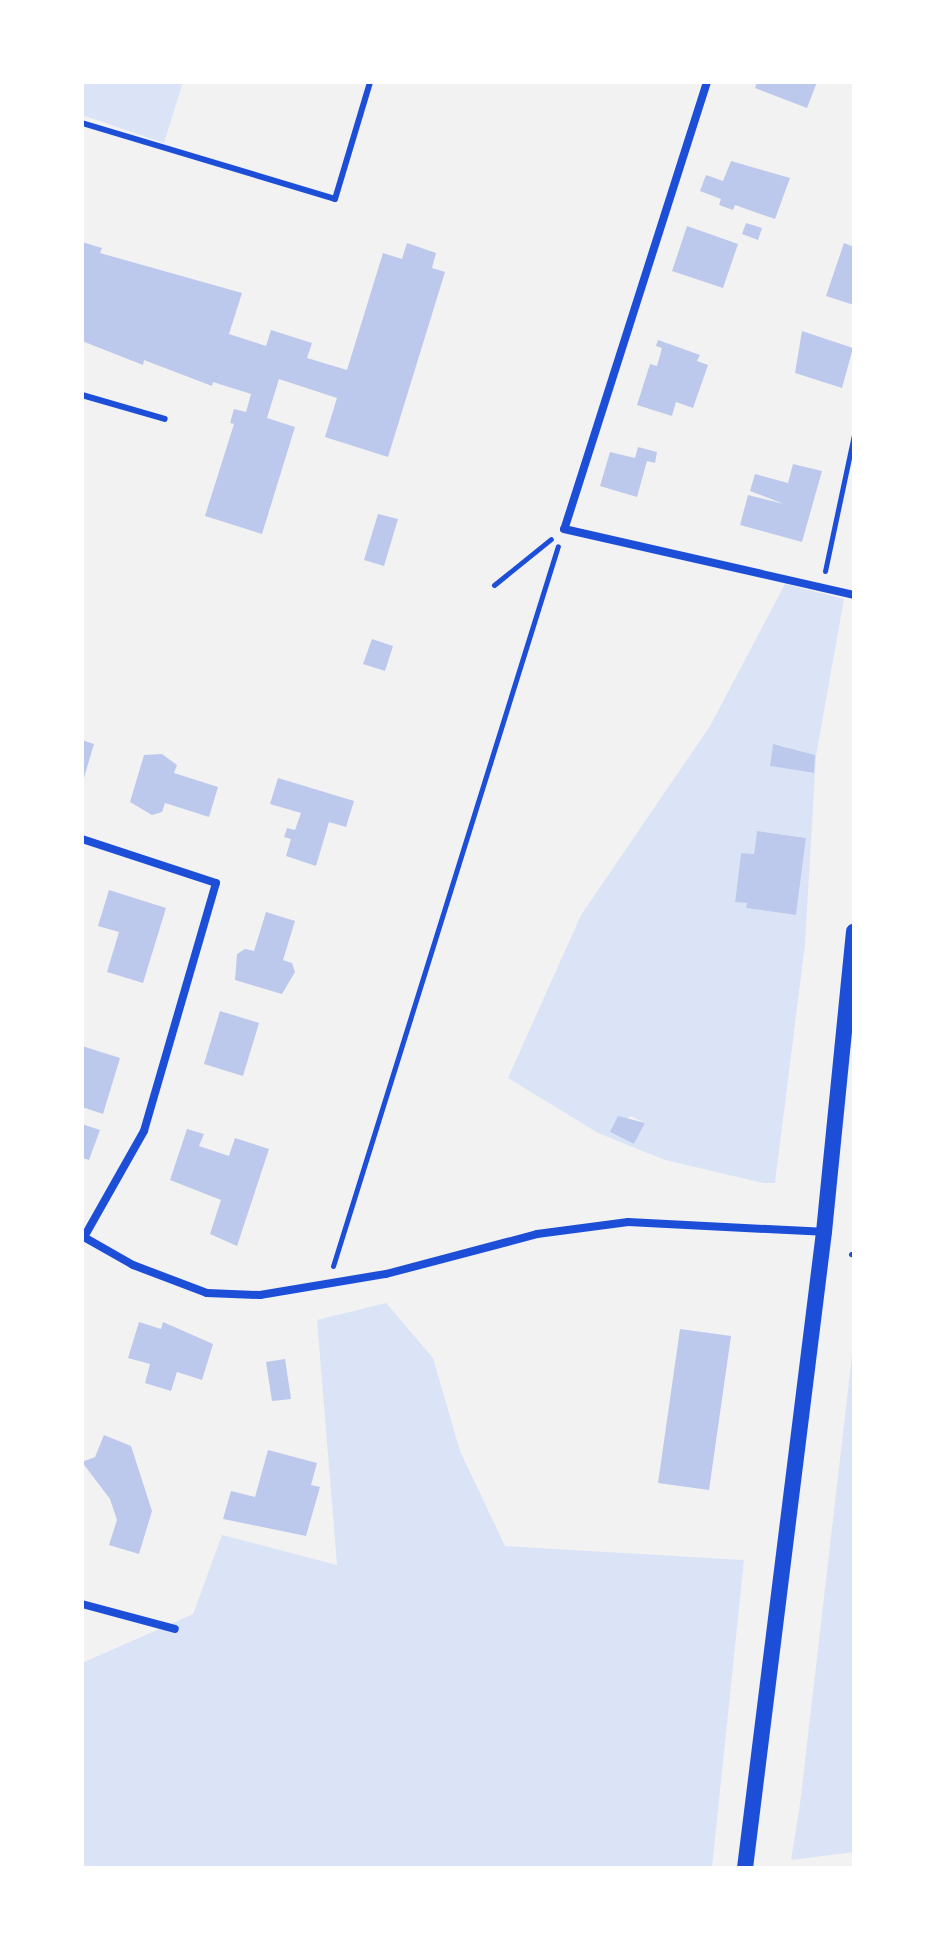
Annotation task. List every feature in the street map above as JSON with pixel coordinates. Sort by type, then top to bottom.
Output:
[{"type":"main road","points":[[745,1868],[824,1232],[854,931]]},
{"type":"street","points":[[707,82],[564,529],[854,595]]},
{"type":"street","points":[[82,839],[216,883],[144,1131],[83,1236],[133,1265],[207,1293],[260,1295],[327,1286],[537,1234],[628,1222],[824,1232]]},
{"type":"street","points":[[82,1604],[175,1629]]},
{"type":"lane","points":[[82,123],[335,199],[370,82]]},
{"type":"lane","points":[[82,395],[165,419]]},
{"type":"path","points":[[821,587],[854,435]]},
{"type":"path","points":[[494,585],[564,529]]},
{"type":"path","points":[[327,1286],[564,529]]},
{"type":"shaded area","points":[[82,82],[183,82],[164,143],[82,115]]},
{"type":"shaded area","points":[[785,584],[844,599],[816,756],[805,944],[775,1183],[763,1183],[665,1160],[598,1133],[508,1078],[581,915],[710,726]],"holes":[[[773,745],[787,747],[813,773],[770,766]],[[757,831],[806,838],[796,915],[747,908],[747,903],[735,901],[741,853],[754,854]],[[631,1116],[645,1123],[634,1144],[610,1132]]]},
{"type":"shaded area","points":[[386,1303],[433,1358],[460,1451],[505,1546],[744,1560],[712,1868],[82,1868],[82,1663],[193,1614],[222,1535],[337,1565],[317,1320]]},
{"type":"shaded area","points":[[854,1338],[854,1852],[791,1860],[800,1804]]},
{"type":"building","points":[[757,82],[817,82],[807,108],[755,88]]},
{"type":"building","points":[[731,161],[790,178],[775,219],[735,205],[733,210],[719,205],[721,199],[700,191],[706,175],[723,181]]},
{"type":"building","points":[[746,223],[762,228],[758,240],[742,234]]},
{"type":"building","points":[[687,226],[738,244],[723,288],[672,271]]},
{"type":"building","points":[[82,242],[102,248],[100,253],[242,293],[229,334],[266,346],[271,330],[312,343],[307,358],[347,370],[383,253],[402,259],[407,243],[436,253],[432,268],[445,272],[388,457],[325,437],[337,398],[279,379],[267,418],[295,427],[262,534],[205,516],[234,424],[230,423],[234,409],[246,412],[251,394],[213,382],[212,386],[144,360],[143,365],[82,341]]},
{"type":"building","points":[[844,243],[854,247],[854,305],[826,296]]},
{"type":"building","points":[[802,331],[853,348],[842,388],[795,373]]},
{"type":"building","points":[[658,340],[700,355],[697,361],[708,365],[693,408],[676,402],[672,416],[637,405],[650,364],[657,366],[662,348],[656,346]]},
{"type":"building","points":[[638,447],[657,452],[655,463],[647,461],[637,497],[600,486],[610,452],[635,458]]},
{"type":"building","points":[[793,464],[822,471],[802,542],[740,525],[748,495],[784,504],[750,491],[755,474],[788,483]]},
{"type":"building","points":[[378,514],[398,519],[384,566],[364,560]]},
{"type":"building","points":[[372,639],[393,646],[385,671],[363,664]]},
{"type":"building","points":[[82,740],[94,744],[83,781],[82,780]]},
{"type":"building","points":[[773,744],[815,755],[814,773],[770,766]]},
{"type":"building","points":[[162,754],[177,765],[174,773],[218,787],[209,817],[165,803],[162,812],[152,815],[130,802],[144,755]]},
{"type":"building","points":[[278,778],[354,801],[346,827],[329,822],[316,866],[286,856],[291,839],[284,837],[287,828],[295,830],[301,813],[270,804]]},
{"type":"building","points":[[757,831],[806,838],[796,915],[746,908],[747,903],[735,902],[741,853],[754,854]]},
{"type":"building","points":[[109,890],[166,908],[143,983],[107,972],[119,932],[98,926]]},
{"type":"building","points":[[266,912],[295,921],[283,960],[292,963],[295,972],[282,994],[235,980],[237,954],[245,949],[254,951]]},
{"type":"building","points":[[220,1011],[259,1023],[243,1076],[204,1064]]},
{"type":"building","points":[[82,1046],[120,1058],[103,1114],[82,1107]]},
{"type":"building","points":[[618,1116],[645,1123],[634,1144],[610,1132]]},
{"type":"building","points":[[82,1124],[100,1130],[89,1160],[82,1158]]},
{"type":"building","points":[[187,1129],[204,1134],[199,1146],[229,1156],[235,1138],[269,1149],[237,1246],[210,1234],[221,1200],[170,1180]]},
{"type":"building","points":[[139,1322],[161,1329],[163,1322],[213,1344],[202,1380],[177,1372],[171,1391],[145,1383],[150,1364],[128,1358]]},
{"type":"building","points":[[680,1329],[731,1336],[709,1490],[658,1483]]},
{"type":"building","points":[[285,1359],[291,1399],[272,1401],[266,1362]]},
{"type":"building","points":[[104,1435],[131,1446],[152,1511],[139,1554],[109,1545],[117,1520],[110,1499],[82,1462],[95,1457]]},
{"type":"building","points":[[268,1450],[317,1463],[311,1485],[320,1487],[306,1536],[223,1519],[231,1491],[255,1497]]}]
